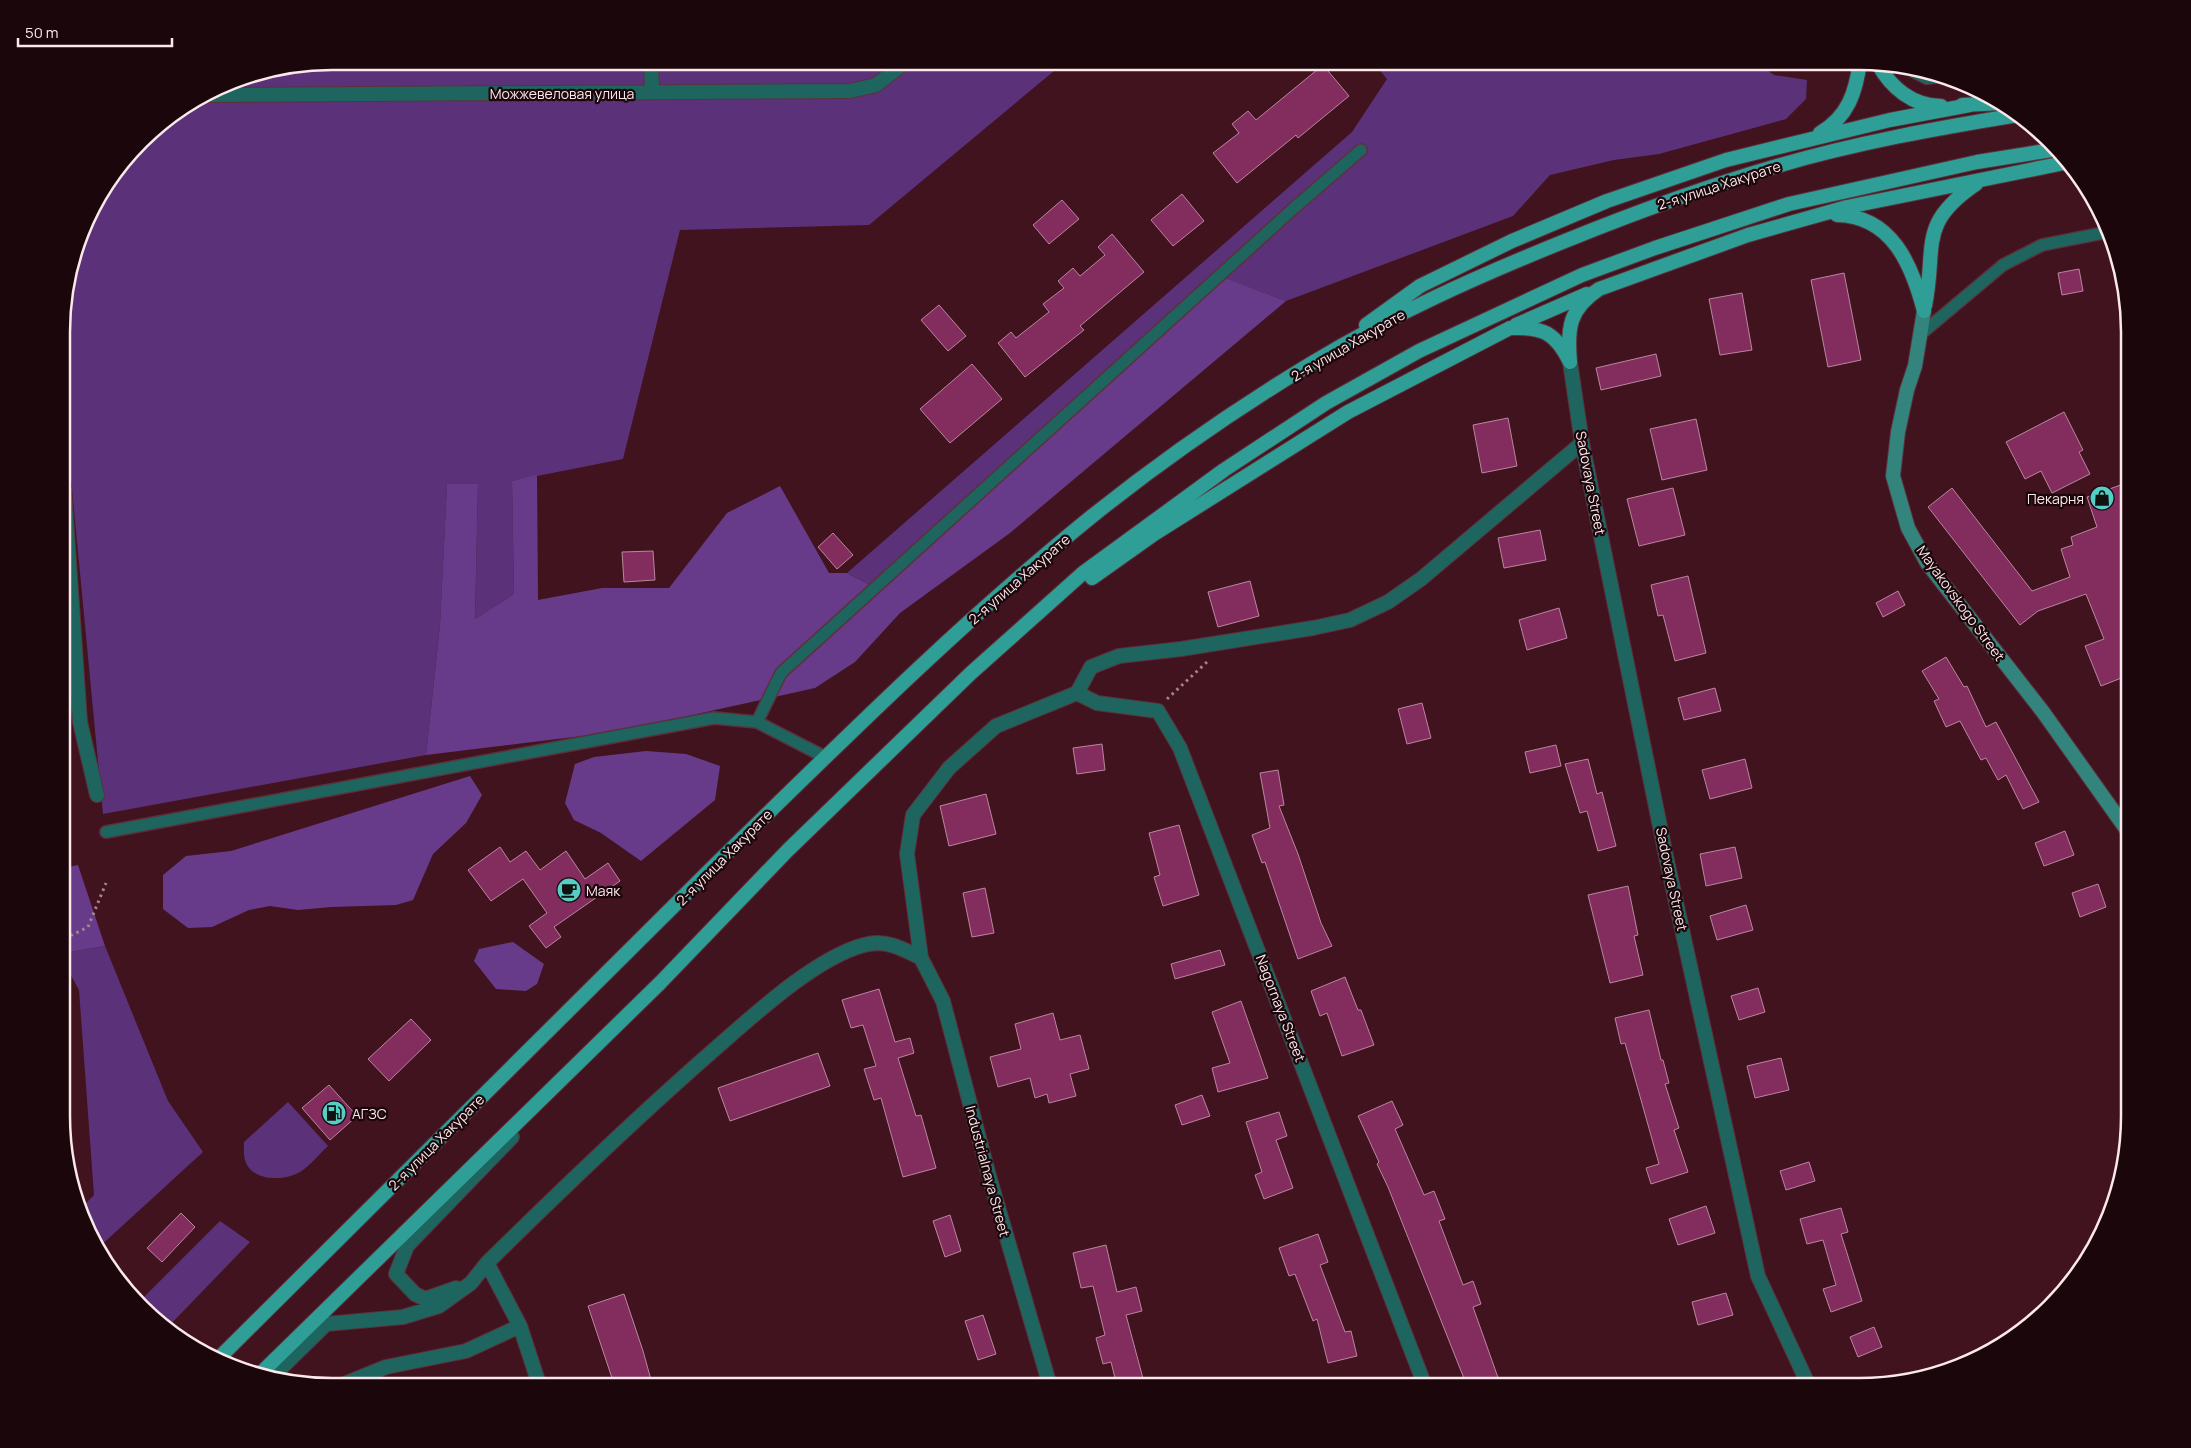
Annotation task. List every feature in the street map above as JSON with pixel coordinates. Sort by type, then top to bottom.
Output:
[{"type":"main road","points":[[1808,140],[1831,127],[1848,108],[1853,97],[1858,70]]},
{"type":"main road","points":[[1883,71],[1894,88],[1928,106],[1988,104]]},
{"type":"main road","points":[[1314,362],[1420,286],[1512,240],[1608,201],[1726,160],[1970,105]]},
{"type":"main road","name":"2-я улица Хакурате","points":[[223,1354],[825,758],[985,607],[1092,516],[1194,441],[1314,362],[1435,295],[1629,215],[1780,164],[1882,140],[2008,116]]},
{"type":"main road","points":[[265,1369],[660,983],[788,850],[971,673],[1083,573],[1224,470],[1326,403],[1419,351],[1582,275],[1664,245],[1789,204],[1977,162],[2048,151]]},
{"type":"main road","points":[[1028,622],[1154,534],[1348,412],[1510,328],[1599,289],[1748,235],[1847,207],[2060,164]]},
{"type":"main road","points":[[1924,311],[1930,280],[1929,256],[1933,233],[1941,213],[1954,198],[1982,179]]},
{"type":"main road","points":[[1800,220],[1854,216],[1881,230],[1906,257],[1916,281],[1924,311]]},
{"type":"main road","points":[[1570,362],[1570,329],[1575,311],[1584,299],[1599,289]]},
{"type":"main road","name":"Mayakovskogo Street","points":[[1924,311],[1922,333],[1898,432],[1894,476],[1908,528],[1927,563],[2043,712],[2121,822]]},
{"type":"main road","points":[[1510,328],[1533,328],[1553,336],[1570,362]]},
{"type":"street","points":[[651,70],[652,92]]},
{"type":"street","name":"Можжевеловая улица","points":[[220,95],[850,91],[876,84],[894,70]]},
{"type":"street","name":"Sadovaya Street","points":[[1570,362],[1582,443],[1667,861],[1758,1276],[1805,1378]]},
{"type":"street","points":[[1158,711],[1097,703],[1077,693],[1091,667],[1119,656],[1181,649],[1313,628],[1350,620],[1388,602],[1421,579],[1582,443]]},
{"type":"street","points":[[70,576],[80,722],[96,795]]},
{"type":"street","name":"Industrialnaya Street","points":[[1048,1378],[989,1176],[943,1001],[921,958],[907,854],[913,815],[949,768],[996,726],[1077,693]]},
{"type":"street","name":"Nagornaya Street","points":[[1158,711],[1180,748],[1422,1378]]},
{"type":"street","points":[[277,1372],[326,1324],[403,1317],[439,1306],[471,1283],[487,1263],[649,1107],[747,1021],[833,956],[865,945],[895,944],[921,958]]},
{"type":"street","points":[[471,1283],[425,1299],[415,1294],[396,1274],[407,1246],[569,1077],[573,1067]]},
{"type":"street","points":[[487,1263],[520,1326],[537,1378]]},
{"type":"street","points":[[359,1378],[386,1367],[466,1351],[520,1326]]},
{"type":"lane","points":[[757,722],[781,673],[1287,214],[1361,150]]},
{"type":"lane","points":[[1922,333],[2003,265],[2042,244],[2102,232]]},
{"type":"lane","points":[[106,832],[714,718],[757,722],[825,758]]},
{"type":"path","points":[[1158,711],[1172,692],[1211,658]]},
{"type":"path","points":[[70,934],[88,927],[106,883]]},
{"type":"shaded area","points":[[332,70],[1055,70],[869,225],[680,230],[623,459],[512,481],[514,594],[475,619],[478,485],[447,485],[440,625],[426,755],[103,814],[70,468],[70,332],[72,297],[84,248],[105,201],[135,159],[172,124],[201,105],[231,90],[264,79],[297,72]]},
{"type":"shaded area","points":[[1380,70],[1767,70],[1774,75],[1807,80],[1806,99],[1786,119],[1659,154],[1614,160],[1550,175],[1513,216],[1286,301],[1224,278],[872,586],[847,573],[1352,132],[1387,79]]},
{"type":"shaded area","points":[[1225,278],[1286,301],[1010,533],[900,613],[855,662],[815,688],[615,732],[426,755],[440,625],[447,484],[478,484],[475,619],[514,594],[512,481],[537,475],[538,600],[602,588],[669,588],[727,513],[780,486],[829,573],[847,573],[872,586]]},
{"type":"shaded area","points":[[646,751],[686,754],[720,766],[715,800],[641,861],[601,833],[574,820],[565,803],[575,764],[594,757]]},
{"type":"shaded area","points":[[470,776],[482,795],[466,823],[433,854],[413,900],[396,905],[298,910],[270,906],[249,910],[212,927],[188,928],[163,909],[163,875],[186,856],[231,851]]},
{"type":"shaded area","points":[[78,865],[105,946],[70,952],[70,867]]},
{"type":"shaded area","points":[[513,942],[544,964],[537,984],[526,991],[496,989],[474,961],[479,949]]},
{"type":"shaded area","points":[[105,946],[168,1101],[203,1152],[103,1243],[85,1204],[94,1195],[79,990],[70,974],[70,952]]},
{"type":"shaded area","points":[[288,1102],[328,1146],[307,1167],[294,1175],[279,1178],[264,1177],[251,1170],[247,1165],[244,1154],[244,1142]]},
{"type":"shaded area","points":[[220,1221],[250,1242],[171,1323],[144,1298]]},
{"type":"building","points":[[1317,70],[1327,70],[1349,96],[1298,138],[1296,135],[1237,183],[1213,153],[1239,133],[1232,124],[1248,111],[1256,120]]},
{"type":"building","points":[[1182,194],[1204,221],[1173,246],[1151,220]]},
{"type":"building","points":[[1062,200],[1079,219],[1049,244],[1033,225]]},
{"type":"building","points":[[1112,234],[1144,272],[1080,326],[1084,330],[1025,377],[998,343],[1011,332],[1016,338],[1049,312],[1043,304],[1064,288],[1058,281],[1073,268],[1080,276],[1105,255],[1098,247]]},
{"type":"building","points":[[2079,269],[2083,291],[2062,295],[2058,273]]},
{"type":"building","points":[[1844,273],[1861,360],[1828,367],[1811,280]]},
{"type":"building","points":[[1742,293],[1752,350],[1720,355],[1709,299]]},
{"type":"building","points":[[939,305],[966,336],[948,351],[921,320]]},
{"type":"building","points":[[1656,354],[1661,376],[1601,390],[1596,368]]},
{"type":"building","points":[[972,364],[1002,399],[950,443],[920,409]]},
{"type":"building","points":[[2064,412],[2083,450],[2079,452],[2090,474],[2052,493],[2041,471],[2025,479],[2006,442]]},
{"type":"building","points":[[1508,418],[1517,466],[1482,473],[1473,425]]},
{"type":"building","points":[[1696,419],[1707,470],[1662,480],[1650,429]]},
{"type":"building","points":[[2121,485],[2121,678],[2101,686],[2085,646],[2104,639],[2086,594],[2038,611],[2020,625],[1928,507],[1952,488],[2032,591],[2070,577],[2061,549],[2073,545],[2071,537],[2097,527],[2087,497]]},
{"type":"building","points":[[1673,488],[1685,535],[1639,546],[1627,499]]},
{"type":"building","points":[[1540,530],[1546,560],[1504,568],[1498,538]]},
{"type":"building","points":[[833,533],[853,555],[837,569],[818,547]]},
{"type":"building","points":[[653,551],[655,580],[624,582],[622,552]]},
{"type":"building","points":[[1688,576],[1706,653],[1675,661],[1663,615],[1658,616],[1651,585]]},
{"type":"building","points":[[1250,581],[1259,616],[1218,627],[1208,592]]},
{"type":"building","points":[[1898,591],[1905,605],[1883,617],[1876,603]]},
{"type":"building","points":[[1559,608],[1567,638],[1527,650],[1519,620]]},
{"type":"building","points":[[1946,657],[1964,687],[1967,686],[1986,727],[1996,722],[2039,802],[2023,809],[2006,775],[1998,780],[1986,758],[1981,760],[1960,721],[1946,727],[1934,701],[1939,699],[1922,671]]},
{"type":"building","points":[[1715,688],[1721,711],[1684,720],[1678,698]]},
{"type":"building","points":[[1422,703],[1431,738],[1407,744],[1398,709]]},
{"type":"building","points":[[1102,744],[1105,770],[1077,774],[1073,748]]},
{"type":"building","points":[[1556,745],[1561,766],[1530,773],[1525,752]]},
{"type":"building","points":[[1588,759],[1597,794],[1602,792],[1616,846],[1598,851],[1587,811],[1580,813],[1565,764]]},
{"type":"building","points":[[1745,759],[1752,788],[1710,799],[1702,770]]},
{"type":"building","points":[[1278,770],[1284,805],[1279,806],[1298,854],[1321,923],[1332,946],[1298,959],[1265,862],[1262,863],[1252,835],[1270,828],[1260,773]]},
{"type":"building","points":[[986,794],[996,834],[949,846],[940,806]]},
{"type":"building","points":[[1179,825],[1199,895],[1163,906],[1154,877],[1160,875],[1149,833]]},
{"type":"building","points":[[2065,831],[2074,855],[2044,866],[2035,843]]},
{"type":"building","name":"Маяк","points":[[500,847],[510,862],[526,851],[540,870],[566,851],[585,879],[608,863],[620,881],[554,927],[561,937],[546,948],[529,926],[547,913],[523,879],[491,901],[468,870]]},
{"type":"building","points":[[1735,847],[1742,878],[1706,886],[1700,854]]},
{"type":"building","points":[[2098,884],[2106,907],[2080,917],[2072,893]]},
{"type":"building","points":[[1628,886],[1638,935],[1634,936],[1643,975],[1610,983],[1588,895]]},
{"type":"building","points":[[985,888],[994,933],[972,937],[963,893]]},
{"type":"building","points":[[1746,905],[1753,930],[1717,940],[1710,916]]},
{"type":"building","points":[[1220,950],[1225,965],[1175,979],[1171,964]]},
{"type":"building","points":[[1345,977],[1358,1010],[1361,1010],[1374,1045],[1342,1056],[1327,1013],[1320,1016],[1311,991]]},
{"type":"building","points":[[1758,988],[1765,1012],[1739,1020],[1731,996]]},
{"type":"building","points":[[879,989],[895,1042],[910,1038],[914,1053],[898,1058],[916,1116],[921,1115],[936,1168],[903,1177],[881,1098],[874,1100],[864,1069],[876,1066],[863,1025],[851,1028],[842,1000]]},
{"type":"building","points":[[1241,1001],[1268,1078],[1218,1092],[1212,1068],[1230,1063],[1212,1012]]},
{"type":"building","points":[[1649,1010],[1661,1060],[1663,1060],[1669,1083],[1665,1084],[1679,1128],[1674,1130],[1688,1172],[1651,1184],[1646,1168],[1659,1164],[1625,1043],[1621,1044],[1615,1018]]},
{"type":"building","points":[[1053,1013],[1060,1040],[1080,1035],[1089,1069],[1070,1074],[1076,1096],[1049,1103],[1047,1094],[1035,1098],[1030,1078],[998,1087],[990,1057],[1021,1049],[1015,1024]]},
{"type":"building","points":[[411,1019],[431,1040],[389,1081],[368,1059]]},
{"type":"building","points":[[818,1053],[830,1086],[730,1121],[718,1088]]},
{"type":"building","points":[[1781,1058],[1789,1090],[1755,1098],[1747,1066]]},
{"type":"building","points":[[329,1085],[357,1116],[330,1140],[302,1108]]},
{"type":"building","points":[[1202,1095],[1210,1116],[1182,1125],[1175,1105]]},
{"type":"building","points":[[1392,1101],[1403,1125],[1395,1129],[1424,1195],[1434,1191],[1445,1219],[1439,1221],[1463,1285],[1473,1281],[1481,1304],[1473,1307],[1498,1378],[1464,1378],[1388,1187],[1377,1164],[1379,1162],[1358,1116]]},
{"type":"building","points":[[1279,1112],[1287,1136],[1276,1140],[1293,1188],[1264,1199],[1255,1175],[1262,1172],[1246,1122]]},
{"type":"building","points":[[1809,1162],[1815,1181],[1786,1190],[1780,1171]]},
{"type":"building","points":[[1706,1206],[1715,1233],[1678,1245],[1669,1219]]},
{"type":"building","points":[[1841,1208],[1848,1232],[1841,1234],[1862,1301],[1831,1312],[1823,1289],[1836,1285],[1823,1240],[1807,1244],[1800,1219]]},
{"type":"building","points":[[181,1213],[195,1227],[162,1262],[147,1248]]},
{"type":"building","points":[[950,1215],[961,1251],[945,1257],[933,1221]]},
{"type":"building","points":[[1318,1234],[1328,1262],[1320,1265],[1345,1332],[1351,1331],[1357,1356],[1328,1363],[1317,1319],[1313,1321],[1295,1274],[1289,1276],[1279,1248]]},
{"type":"building","points":[[1106,1245],[1117,1292],[1136,1287],[1142,1311],[1126,1315],[1143,1378],[1115,1378],[1111,1362],[1103,1364],[1096,1338],[1105,1335],[1093,1286],[1081,1288],[1073,1253]]},
{"type":"building","points":[[1726,1293],[1733,1315],[1698,1325],[1692,1302]]},
{"type":"building","points":[[624,1294],[650,1378],[612,1378],[588,1306]]},
{"type":"building","points":[[983,1315],[996,1354],[978,1360],[965,1321]]},
{"type":"building","points":[[1874,1327],[1882,1347],[1858,1357],[1850,1337]]},
{"type":"place","name":"Пекарня","points":[[2102,498]]},
{"type":"place","name":"Маяк","points":[[569,890]]},
{"type":"place","name":"АГЗС","points":[[334,1113]]}]
